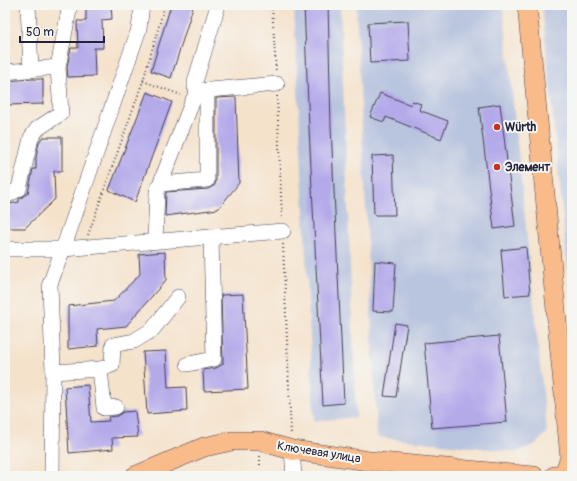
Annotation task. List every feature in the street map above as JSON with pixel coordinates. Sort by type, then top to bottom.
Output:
[{"type":"main road","points":[[527,5],[568,388],[570,458],[561,475]]},
{"type":"main road","name":"Ключевая улица","points":[[135,476],[204,447],[232,441],[260,441],[292,450],[369,461],[534,476]]},
{"type":"street","points":[[28,5],[31,70]]},
{"type":"street","points":[[5,195],[19,190],[31,138],[37,129],[61,113],[58,67],[70,5]]},
{"type":"street","points":[[52,476],[50,284],[139,29],[142,5]]},
{"type":"street","points":[[160,184],[206,180],[199,94],[195,87],[195,82],[218,5]]},
{"type":"street","points":[[5,72],[58,67]]},
{"type":"street","points":[[199,94],[277,84]]},
{"type":"street","points":[[155,241],[157,192],[199,94]]},
{"type":"street","points":[[5,249],[63,249],[283,231]]},
{"type":"street","points":[[188,364],[214,359],[211,237]]},
{"type":"street","points":[[52,372],[100,369],[112,365],[113,346],[134,341],[152,330],[178,297]]},
{"type":"street","points":[[100,369],[104,408],[116,407]]},
{"type":"street","points":[[292,450],[294,476]]},
{"type":"path","points":[[84,247],[96,209],[143,80],[165,5]]},
{"type":"path","points":[[143,80],[199,94]]},
{"type":"shaded area","points":[[294,5],[340,5],[356,417],[314,421]]},
{"type":"shaded area","points":[[356,5],[503,5],[547,432],[536,444],[517,452],[377,437]]},
{"type":"shaded area","points":[[542,5],[572,5],[572,307]]},
{"type":"building","points":[[86,5],[111,5],[112,19],[102,20],[103,48],[94,48],[95,76],[68,77],[67,67],[71,48],[78,48],[77,21],[86,21]]},
{"type":"building","points":[[171,5],[186,5],[193,7],[171,78],[151,71]]},
{"type":"building","points":[[304,5],[328,5],[331,127],[344,403],[323,405],[309,128]]},
{"type":"building","points":[[408,21],[410,61],[370,63],[368,23]]},
{"type":"building","points":[[43,79],[43,104],[5,105],[5,81]]},
{"type":"building","points":[[147,92],[172,102],[135,202],[109,190]]},
{"type":"building","points":[[380,93],[411,105],[412,101],[421,104],[419,110],[448,121],[441,139],[386,117],[384,122],[370,117]]},
{"type":"building","points":[[236,97],[239,183],[218,209],[165,216],[166,192],[208,189],[215,185],[216,98]]},
{"type":"building","name":"Элемент","points":[[500,104],[515,226],[494,229],[479,107]]},
{"type":"building","points":[[43,137],[62,137],[62,171],[54,171],[55,199],[25,228],[5,228],[5,205],[19,202],[19,199],[28,193],[33,169],[36,169],[36,158],[39,142]]},
{"type":"building","points":[[393,155],[395,215],[374,215],[372,156]]},
{"type":"building","points":[[526,247],[530,294],[505,296],[501,250]]},
{"type":"building","points":[[165,252],[166,280],[126,326],[97,329],[98,346],[68,349],[68,306],[114,301],[140,274],[139,254]]},
{"type":"building","points":[[375,261],[396,263],[393,312],[373,311]]},
{"type":"building","points":[[243,294],[248,389],[204,391],[203,370],[216,368],[223,364],[221,295]]},
{"type":"building","points":[[395,323],[407,325],[396,397],[384,396]]},
{"type":"building","points":[[499,336],[507,422],[432,428],[424,343]]},
{"type":"building","points":[[166,351],[168,388],[186,387],[187,411],[147,414],[143,352]]},
{"type":"building","points":[[88,385],[91,422],[109,421],[108,417],[117,416],[123,412],[135,411],[138,437],[112,438],[113,449],[69,453],[65,387]]},
{"type":"place","name":"Würth","points":[[497,127]]},
{"type":"place","name":"Элемент","points":[[497,167]]}]
